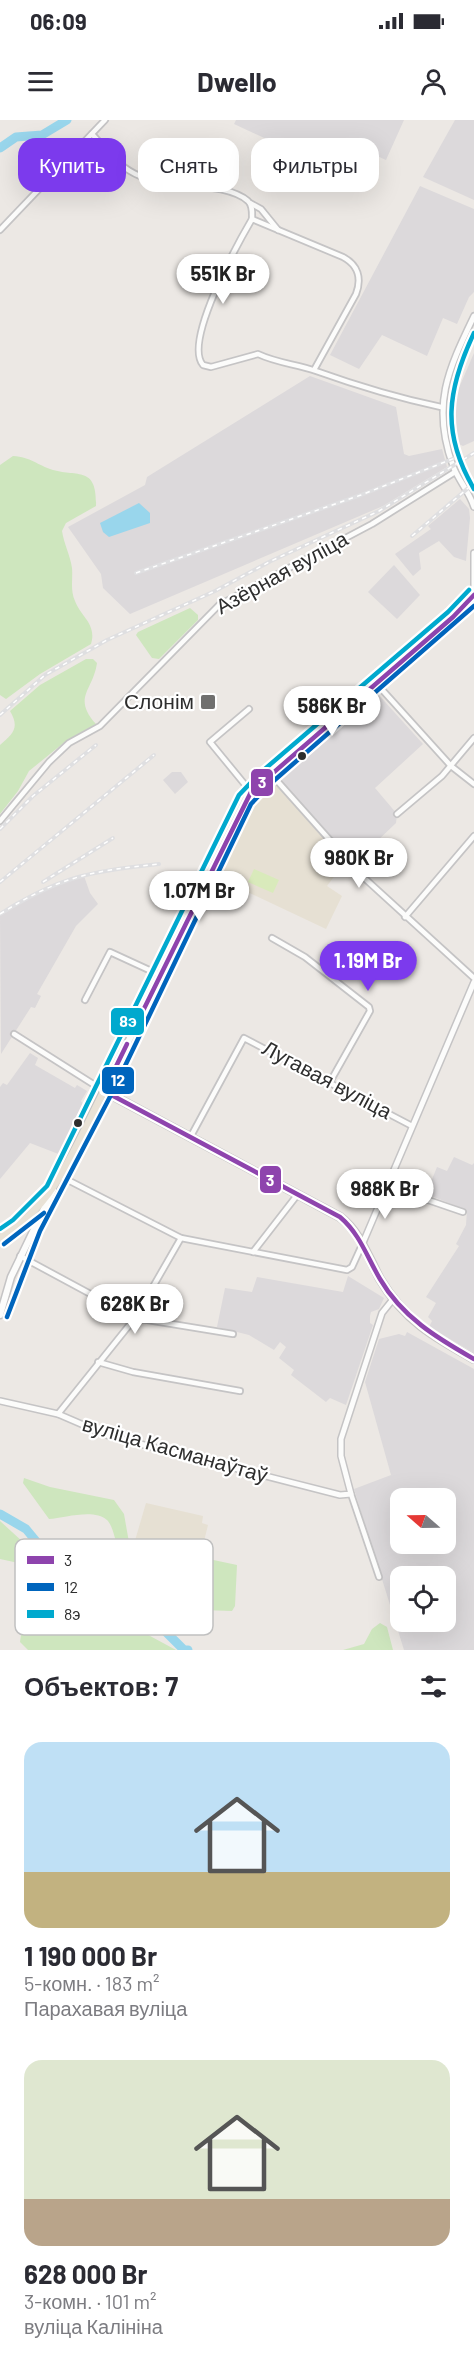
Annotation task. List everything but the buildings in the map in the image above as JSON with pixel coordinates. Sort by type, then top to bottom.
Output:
[{"type":"highway","points":[[0,1238],[18,1226],[53,1190],[104,1091],[347,1222],[394,1299],[423,1330],[474,1359]]},
{"type":"main road","points":[[104,1091],[159,975],[251,792],[453,617],[474,593]]},
{"type":"main road","points":[[0,1315],[20,1256],[53,1190]]},
{"type":"main road","points":[[18,1226],[31,1233]]},
{"type":"street","points":[[0,230],[105,120]]},
{"type":"street","points":[[92,134],[120,165],[139,176],[222,191],[248,201],[261,209],[278,230]]},
{"type":"street","points":[[248,201],[252,208],[252,219],[217,288],[199,342],[199,360],[211,367],[258,354],[272,361],[314,370],[384,395],[441,407]]},
{"type":"street","points":[[252,219],[343,257],[354,265],[358,272],[360,280],[356,294],[314,370]]},
{"type":"street","points":[[474,316],[445,381],[441,407],[455,472],[474,507]]},
{"type":"street","name":"Азёрная вуліца","points":[[0,821],[49,762],[69,743],[100,726],[219,604],[372,524],[455,472]]},
{"type":"street","points":[[474,553],[474,593]]},
{"type":"street","points":[[376,682],[451,766],[474,784]]},
{"type":"street","points":[[249,709],[210,742],[251,792]]},
{"type":"street","points":[[397,814],[451,766],[474,738]]},
{"type":"street","points":[[60,1176],[181,1238],[347,1270],[352,1267],[474,980],[361,875],[271,774]]},
{"type":"street","points":[[405,917],[474,836]]},
{"type":"street","points":[[272,938],[305,957],[369,1007],[370,1011],[330,1082]]},
{"type":"street","points":[[85,1000],[110,952],[159,975]]},
{"type":"street","points":[[15,1034],[104,1091]]},
{"type":"street","name":"Лугавая вуліца","points":[[191,1136],[244,1038],[412,1126]]},
{"type":"street","points":[[387,1186],[463,1212]]},
{"type":"street","points":[[253,1252],[298,1194]]},
{"type":"street","points":[[58,1414],[135,1318],[181,1238]]},
{"type":"street","points":[[20,1256],[135,1318],[233,1334]]},
{"type":"street","points":[[379,1577],[351,1494],[342,1456],[343,1429],[382,1313],[394,1299]]},
{"type":"street","points":[[98,1362],[134,1372],[240,1391]]},
{"type":"street","name":"вуліца Касманаўтаў","points":[[0,1401],[58,1414],[108,1436],[340,1495],[351,1494]]},
{"type":"shaded area","points":[[236,120],[404,120],[386,160],[379,157],[379,138],[264,138],[234,124]]},
{"type":"shaded area","points":[[455,120],[474,120],[474,200],[423,177]]},
{"type":"shaded area","points":[[420,186],[474,209],[474,292],[469,297],[457,324],[443,318],[427,356],[382,335],[359,369],[330,355]]},
{"type":"shaded area","points":[[474,353],[474,441],[463,446],[457,443],[451,406]]},
{"type":"shaded area","points":[[310,376],[396,407],[404,454],[409,456],[442,449],[447,467],[383,506],[130,614],[103,588],[101,574],[68,527],[145,485],[147,477]]},
{"type":"shaded area","points":[[460,499],[469,509],[470,518],[466,561],[454,557],[439,541],[419,553],[421,569],[413,576],[395,554],[431,529],[428,526]]},
{"type":"shaded area","points":[[394,565],[420,595],[397,619],[368,592]]},
{"type":"shaded area","points":[[376,692],[423,744],[375,788],[397,814],[396,823],[355,862],[277,779]]},
{"type":"shaded area","points":[[172,772],[181,772],[188,782],[175,794],[163,780]]},
{"type":"shaded area","points":[[273,782],[346,861],[327,886],[342,896],[326,929],[216,877],[256,798]]},
{"type":"shaded area","points":[[84,876],[90,893],[98,904],[76,926],[37,994],[41,996],[35,1008],[31,1007],[1,1054],[0,916],[39,892]]},
{"type":"shaded area","points":[[30,1053],[38,1058],[35,1065],[75,1088],[77,1085],[87,1091],[81,1101],[84,1106],[61,1155],[30,1143],[0,1179],[0,1087],[3,1083],[7,1085]]},
{"type":"shaded area","points":[[454,1157],[472,1165],[474,1163],[474,1353],[429,1327],[432,1321],[428,1317],[436,1303],[426,1297],[459,1246],[456,1244],[466,1225],[467,1210],[426,1194],[437,1167],[447,1171]]},
{"type":"shaded area","points":[[348,1276],[384,1298],[379,1309],[371,1312],[370,1323],[373,1325],[346,1405],[330,1398],[326,1402],[291,1375],[294,1370],[279,1358],[286,1347],[280,1342],[274,1350],[249,1335],[217,1327],[225,1288],[252,1292],[257,1277],[343,1292]]},
{"type":"shaded area","points":[[407,1332],[474,1369],[474,1650],[404,1650],[398,1632],[456,1632],[456,1566],[390,1566],[390,1605],[354,1489],[391,1475],[365,1382],[379,1339],[399,1334],[405,1336]]},
{"type":"shaded area","points":[[146,1503],[203,1516],[202,1523],[208,1525],[205,1539],[135,1539]]},
{"type":"green space","points":[[13,456],[53,470],[78,474],[90,479],[96,493],[96,506],[66,523],[62,531],[72,568],[73,597],[92,631],[91,644],[40,674],[6,699],[0,695],[0,465]]},
{"type":"green space","points":[[190,608],[198,615],[198,620],[159,659],[152,658],[136,635],[138,632]]},
{"type":"green space","points":[[86,659],[93,659],[97,663],[85,700],[85,707],[96,724],[66,741],[29,771],[18,791],[0,814],[0,745],[14,730],[15,726],[10,711],[40,685]]},
{"type":"green space","points":[[254,869],[279,880],[273,893],[248,882]]},
{"type":"green space","points":[[24,1478],[50,1487],[114,1500],[124,1514],[128,1539],[115,1539],[111,1526],[101,1516],[87,1514],[49,1519],[23,1483]]},
{"type":"green space","points":[[0,1521],[20,1539],[15,1539],[15,1562],[0,1559]]},
{"type":"green space","points":[[213,1560],[237,1565],[235,1606],[232,1611],[213,1610]]},
{"type":"green space","points":[[380,1623],[387,1627],[393,1650],[343,1650],[364,1644],[372,1629]]},
{"type":"green space","points":[[21,1635],[148,1635],[176,1650],[28,1650],[20,1642]]},
{"type":"water","points":[[139,503],[150,513],[150,523],[109,537],[103,532],[100,523]]},
{"type":"waterway","points":[[0,148],[16,137],[42,135],[67,120]]},
{"type":"waterway","points":[[0,1514],[26,1529],[34,1539]]},
{"type":"waterway","points":[[169,1635],[184,1650]]},
{"type":"railway","points":[[0,715],[45,675],[107,640],[215,591],[271,561],[379,511],[474,453]]},
{"type":"railway","points":[[136,573],[361,495],[455,458]]},
{"type":"railway","points":[[412,536],[474,483]]},
{"type":"railway","points":[[0,829],[33,796],[96,745]]},
{"type":"railway","points":[[0,882],[154,755]]},
{"type":"railway","points":[[43,882],[113,838]]},
{"type":"railway","points":[[0,914],[40,892],[76,878],[94,873],[159,864]]},
{"type":"transit line","name":"8э","points":[[474,333],[458,374],[453,393],[452,411],[452,430],[456,449],[463,469],[474,489]]},
{"type":"transit line","name":"8э","points":[[0,1229],[13,1220],[47,1186],[239,795],[259,774],[448,612],[469,590]]},
{"type":"transit line","name":"3","points":[[132,1033],[251,792],[453,617],[474,595]]},
{"type":"transit line","name":"12","points":[[7,1317],[40,1231],[112,1093],[251,804],[269,785],[474,606]]},
{"type":"transit line","name":"3","points":[[104,1091],[127,1044]]},
{"type":"transit line","name":"3","points":[[104,1091],[340,1217],[358,1238],[380,1279],[399,1305],[421,1325],[474,1359]]},
{"type":"transit line","name":"12","points":[[4,1244],[44,1213]]},
{"type":"place","name":"Слонім","points":[[208,702]]}]
